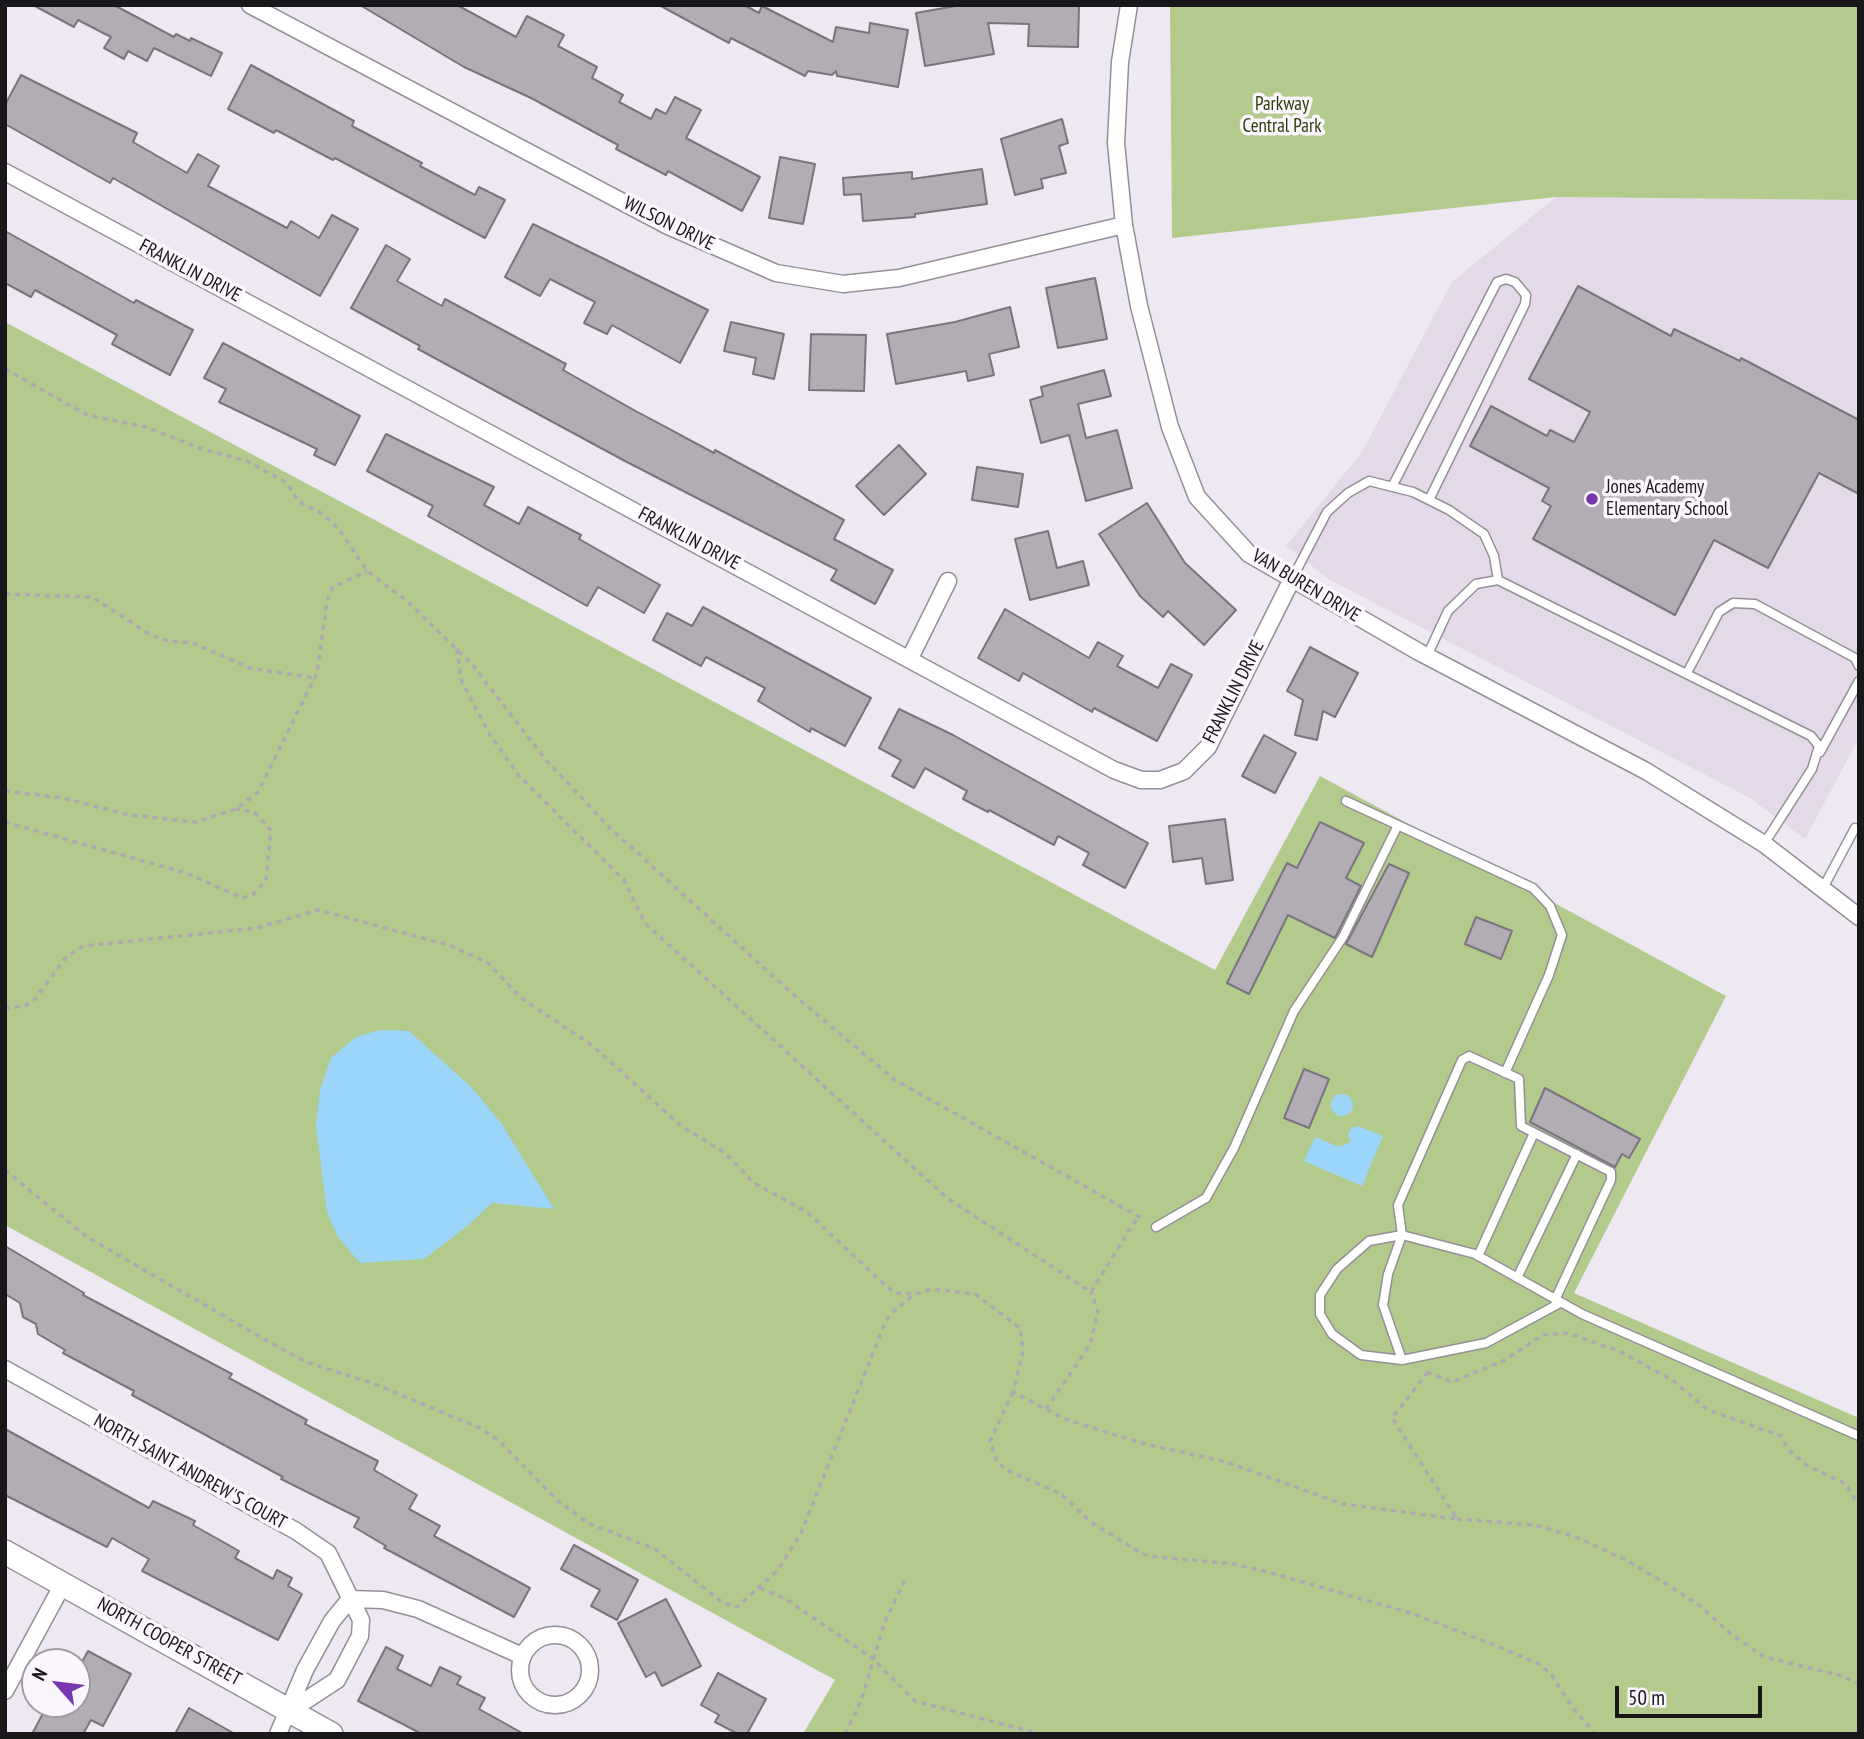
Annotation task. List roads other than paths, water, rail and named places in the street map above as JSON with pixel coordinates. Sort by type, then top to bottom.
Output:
[{"type":"main road","name":"NORTH COOPER STREET","points":[[5,1552],[331,1734]]},
{"type":"street","name":"WILSON DRIVE","points":[[250,5],[668,226],[776,273],[843,284],[900,278],[1124,225]]},
{"type":"street","name":"VAN BUREN DRIVE","points":[[1129,5],[1120,62],[1115,144],[1124,225],[1139,306],[1170,427],[1197,497],[1249,554],[1291,581],[1646,771],[1764,844],[1859,917]]},
{"type":"street","name":"FRANKLIN DRIVE","points":[[5,172],[1114,770],[1141,780],[1160,780],[1184,771],[1208,747],[1291,581]]},
{"type":"street","points":[[910,658],[948,581]]},
{"type":"street","name":"NORTH SAINT ANDREW'S COURT","points":[[5,1369],[307,1538],[328,1553],[361,1620],[360,1636],[337,1680],[291,1710]]},
{"type":"street","points":[[5,1691],[63,1584]]},
{"type":"street","points":[[278,1734],[291,1710],[305,1670],[332,1622],[350,1599],[383,1600],[418,1609],[522,1656]]},
{"type":"street","points":[[563,1635],[574,1640],[589,1660],[587,1684],[581,1693],[562,1704],[540,1702],[524,1688],[520,1678],[522,1656],[539,1638],[563,1635]]},
{"type":"lane","points":[[1393,485],[1497,282],[1506,279],[1515,282],[1526,295],[1525,304],[1429,500]]},
{"type":"lane","points":[[1291,581],[1327,512],[1341,499],[1369,481],[1393,485],[1429,500],[1484,534],[1494,556],[1498,580]]},
{"type":"lane","points":[[1427,656],[1448,611],[1476,584],[1498,580],[1811,736],[1819,746],[1812,766]]},
{"type":"lane","points":[[1686,673],[1719,612],[1733,603],[1755,604],[1855,658],[1859,666]]},
{"type":"lane","points":[[1764,844],[1812,766],[1859,681]]},
{"type":"lane","points":[[1346,801],[1533,888],[1550,906],[1562,935],[1549,975],[1505,1073]]},
{"type":"lane","points":[[1156,1227],[1206,1198],[1234,1147],[1294,1011],[1343,937],[1398,825]]},
{"type":"lane","points":[[1822,890],[1855,828]]},
{"type":"lane","points":[[1402,1360],[1383,1305],[1388,1274],[1402,1235],[1398,1205],[1462,1060],[1469,1056],[1519,1079],[1521,1126],[1611,1172],[1611,1180],[1558,1301],[1486,1343],[1402,1360],[1361,1355],[1332,1334],[1320,1314],[1320,1295],[1337,1269],[1368,1241],[1402,1235],[1478,1256],[1558,1301],[1859,1436]]},
{"type":"lane","points":[[1478,1256],[1534,1133]]},
{"type":"lane","points":[[1517,1278],[1577,1154]]},
{"type":"water","points":[[380,1030],[409,1031],[471,1087],[501,1123],[554,1209],[492,1203],[424,1259],[360,1263],[338,1237],[327,1212],[316,1126],[320,1090],[331,1058],[356,1037]]},
{"type":"water","points":[[1342,1094],[1350,1097],[1353,1105],[1350,1113],[1342,1116],[1334,1113],[1331,1105],[1334,1097]]},
{"type":"water","points":[[1358,1126],[1383,1136],[1362,1186],[1304,1161],[1315,1137],[1339,1147],[1351,1142],[1348,1135],[1351,1128]]},
{"type":"place","name":"Jones Academy Elementary School","points":[[1592,499]]},
{"type":"park label","name":"Parkway Central Park","points":[[1282,116]]}]
